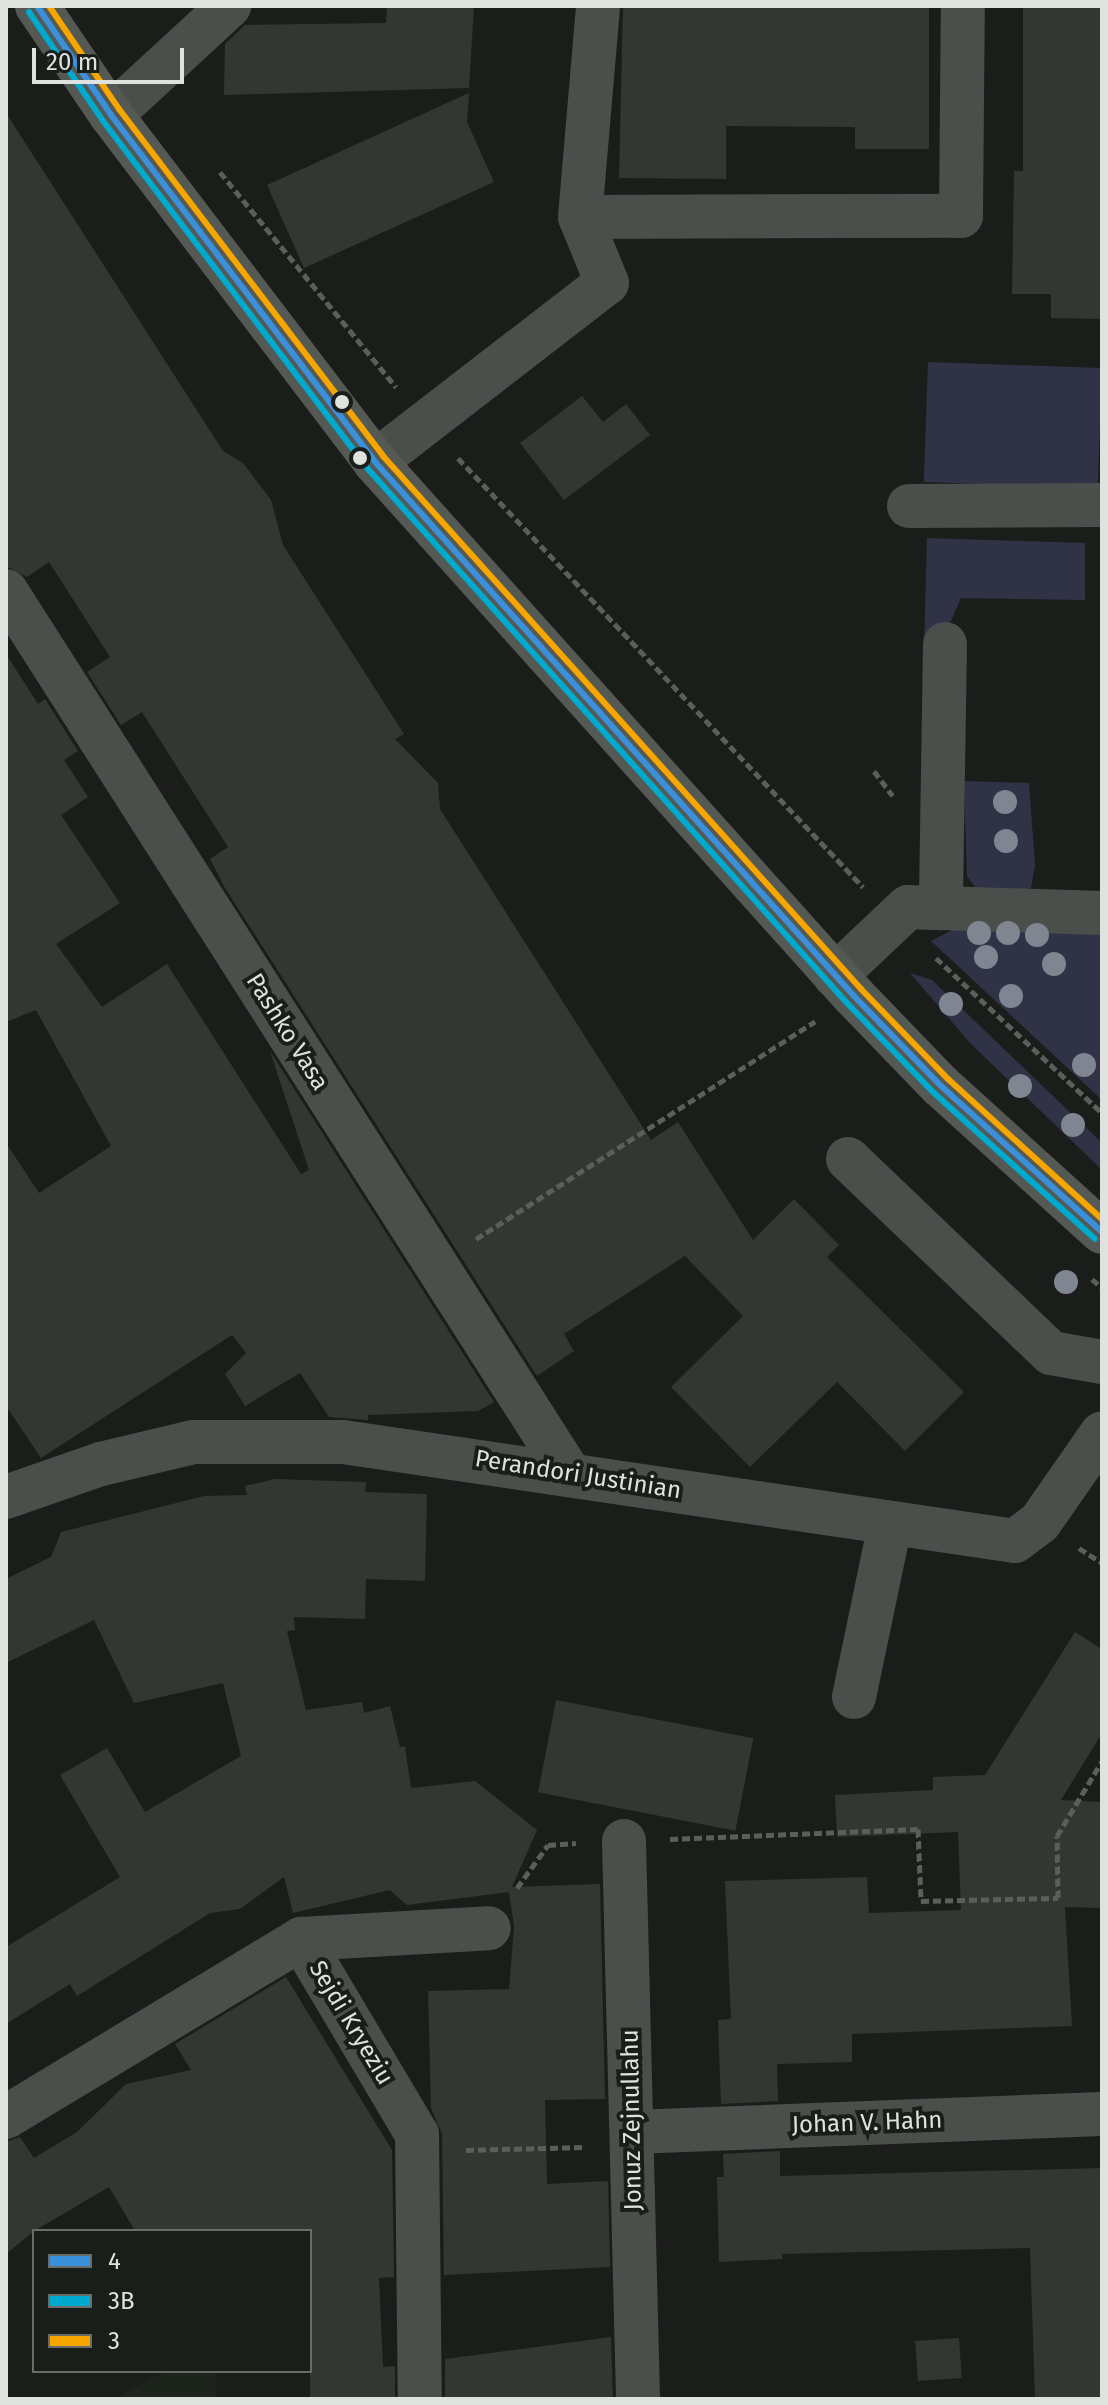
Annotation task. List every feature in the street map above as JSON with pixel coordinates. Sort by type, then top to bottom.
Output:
[{"type":"main road","points":[[37,6],[111,115],[375,462],[844,986],[941,1086],[1102,1232]]},
{"type":"street","points":[[111,115],[229,6]]},
{"type":"street","points":[[375,462],[607,283],[580,217],[598,6]]},
{"type":"street","points":[[580,217],[961,216],[963,6]]},
{"type":"street","points":[[909,506],[1102,505]]},
{"type":"street","name":"Pashko Vasa","points":[[6,591],[569,1473]]},
{"type":"street","points":[[941,908],[945,644]]},
{"type":"street","points":[[844,986],[893,919],[908,907],[1102,913]]},
{"type":"street","points":[[848,1159],[1051,1353],[1102,1362]]},
{"type":"street","name":"Perandori Justinian","points":[[6,1497],[101,1464],[193,1442],[273,1439],[441,1453],[890,1525],[1015,1541],[1040,1522],[1102,1433]]},
{"type":"street","points":[[854,1697],[890,1525]]},
{"type":"street","name":"Jonuz Zejnullahu","points":[[624,1841],[638,2399]]},
{"type":"street","points":[[301,1939],[489,1928]]},
{"type":"street","name":"Sejdi Kryeziu","points":[[6,2117],[301,1939],[417,2134],[420,2399]]},
{"type":"street","name":"Johan V. Hahn","points":[[633,2139],[1102,2114]]},
{"type":"path","points":[[216,167],[426,424],[893,919],[1102,1113]]},
{"type":"path","points":[[464,1247],[844,986]]},
{"type":"path","points":[[489,1928],[548,1845],[918,1829],[921,1901],[1058,1898],[1057,1836],[1102,1761]]},
{"type":"path","points":[[418,2151],[633,2139]]},
{"type":"shaded area","points":[[928,362],[1102,368],[1098,488],[924,482]]},
{"type":"shaded area","points":[[927,538],[1085,543],[1085,600],[961,598],[923,685]]},
{"type":"shaded area","points":[[964,781],[1029,783],[1035,865],[1031,888],[1011,894],[978,891],[967,876]]},
{"type":"shaded area","points":[[1102,922],[1102,1100],[931,941],[966,923]]},
{"type":"shaded area","points":[[910,973],[932,980],[1102,1143],[1102,1170],[971,1044]]},
{"type":"shaded area","points":[[162,2373],[217,2373],[216,2399],[113,2399]]},
{"type":"building","points":[[387,6],[474,6],[469,88],[224,95],[225,44],[245,25],[386,23]]},
{"type":"building","points":[[623,6],[929,6],[929,149],[855,149],[855,127],[726,126],[726,179],[619,178]]},
{"type":"building","points":[[1023,6],[1102,6],[1102,319],[1051,318],[1051,294],[1012,294],[1014,171],[1023,171]]},
{"type":"building","points":[[469,93],[467,122],[494,182],[304,268],[267,185]]},
{"type":"building","points":[[6,113],[223,451],[243,463],[271,500],[283,545],[404,734],[395,739],[438,783],[440,809],[651,1140],[678,1122],[753,1240],[794,1199],[839,1245],[827,1257],[964,1392],[905,1451],[837,1382],[750,1467],[671,1387],[743,1316],[685,1256],[564,1334],[574,1351],[537,1376],[225,888],[210,859],[228,847],[142,712],[121,725],[87,672],[110,657],[49,562],[27,577],[6,566]]},
{"type":"building","points":[[582,396],[603,422],[626,404],[650,435],[564,500],[520,443]]},
{"type":"building","points":[[6,654],[38,704],[45,699],[78,751],[64,760],[88,797],[61,815],[120,903],[56,944],[102,1007],[167,964],[301,1174],[309,1170],[270,1051],[494,1402],[478,1411],[368,1415],[368,1420],[329,1417],[300,1373],[245,1406],[225,1374],[246,1353],[232,1335],[41,1458],[6,1406],[6,1143],[39,1193],[111,1146],[36,1010],[6,1022]]},
{"type":"building","points":[[275,1479],[366,1482],[365,1492],[427,1494],[425,1581],[366,1579],[365,1619],[294,1617],[295,1630],[287,1631],[306,1710],[362,1702],[364,1713],[390,1706],[400,1747],[405,1746],[411,1788],[475,1781],[537,1830],[512,1887],[600,1884],[605,2099],[545,2100],[547,2184],[608,2181],[610,2267],[444,2275],[442,2134],[431,2108],[428,1991],[509,1989],[514,1927],[509,1892],[407,1905],[390,1890],[293,1913],[284,1877],[240,1909],[210,1913],[77,1996],[70,1984],[6,2024],[6,1947],[120,1877],[60,1775],[107,1748],[145,1812],[241,1756],[223,1683],[134,1703],[94,1620],[6,1663],[6,1579],[51,1557],[61,1532],[204,1496],[247,1495],[245,1486]]},
{"type":"building","points":[[1075,1632],[1102,1649],[1102,1733],[1061,1800],[1102,1802],[1102,1908],[1065,1907],[1072,2026],[852,2034],[852,2062],[777,2064],[778,2101],[721,2104],[718,2020],[731,2019],[725,1881],[867,1877],[869,1913],[961,1910],[958,1832],[837,1837],[835,1795],[933,1790],[933,1777],[985,1775]]},
{"type":"building","points":[[556,1700],[753,1738],[735,1831],[538,1792]]},
{"type":"building","points":[[286,1977],[392,2150],[394,2277],[379,2278],[383,2367],[395,2366],[395,2399],[310,2399],[312,2229],[134,2229],[109,2187],[37,2229],[32,2229],[32,2233],[6,2254],[6,2142],[20,2137],[34,2158],[77,2132],[126,2084],[191,2070],[175,2044]]},
{"type":"building","points":[[780,2151],[780,2176],[1102,2168],[1102,2399],[1035,2399],[1030,2248],[782,2254],[782,2259],[719,2262],[717,2177],[724,2177],[723,2154]]},
{"type":"building","points":[[611,2337],[613,2399],[445,2399],[445,2359]]},
{"type":"building","points":[[959,2338],[962,2378],[918,2381],[915,2341]]},
{"type":"transit line","name":"4","points":[[37,6],[111,115],[375,462],[854,996],[941,1086],[1102,1232]]},
{"type":"transit line","name":"3","points":[[49,6],[119,109],[383,456],[861,989],[948,1079],[1102,1219]]},
{"type":"transit line","name":"3B","points":[[29,12],[103,121],[368,469],[847,1003],[934,1093],[1095,1239]]}]
